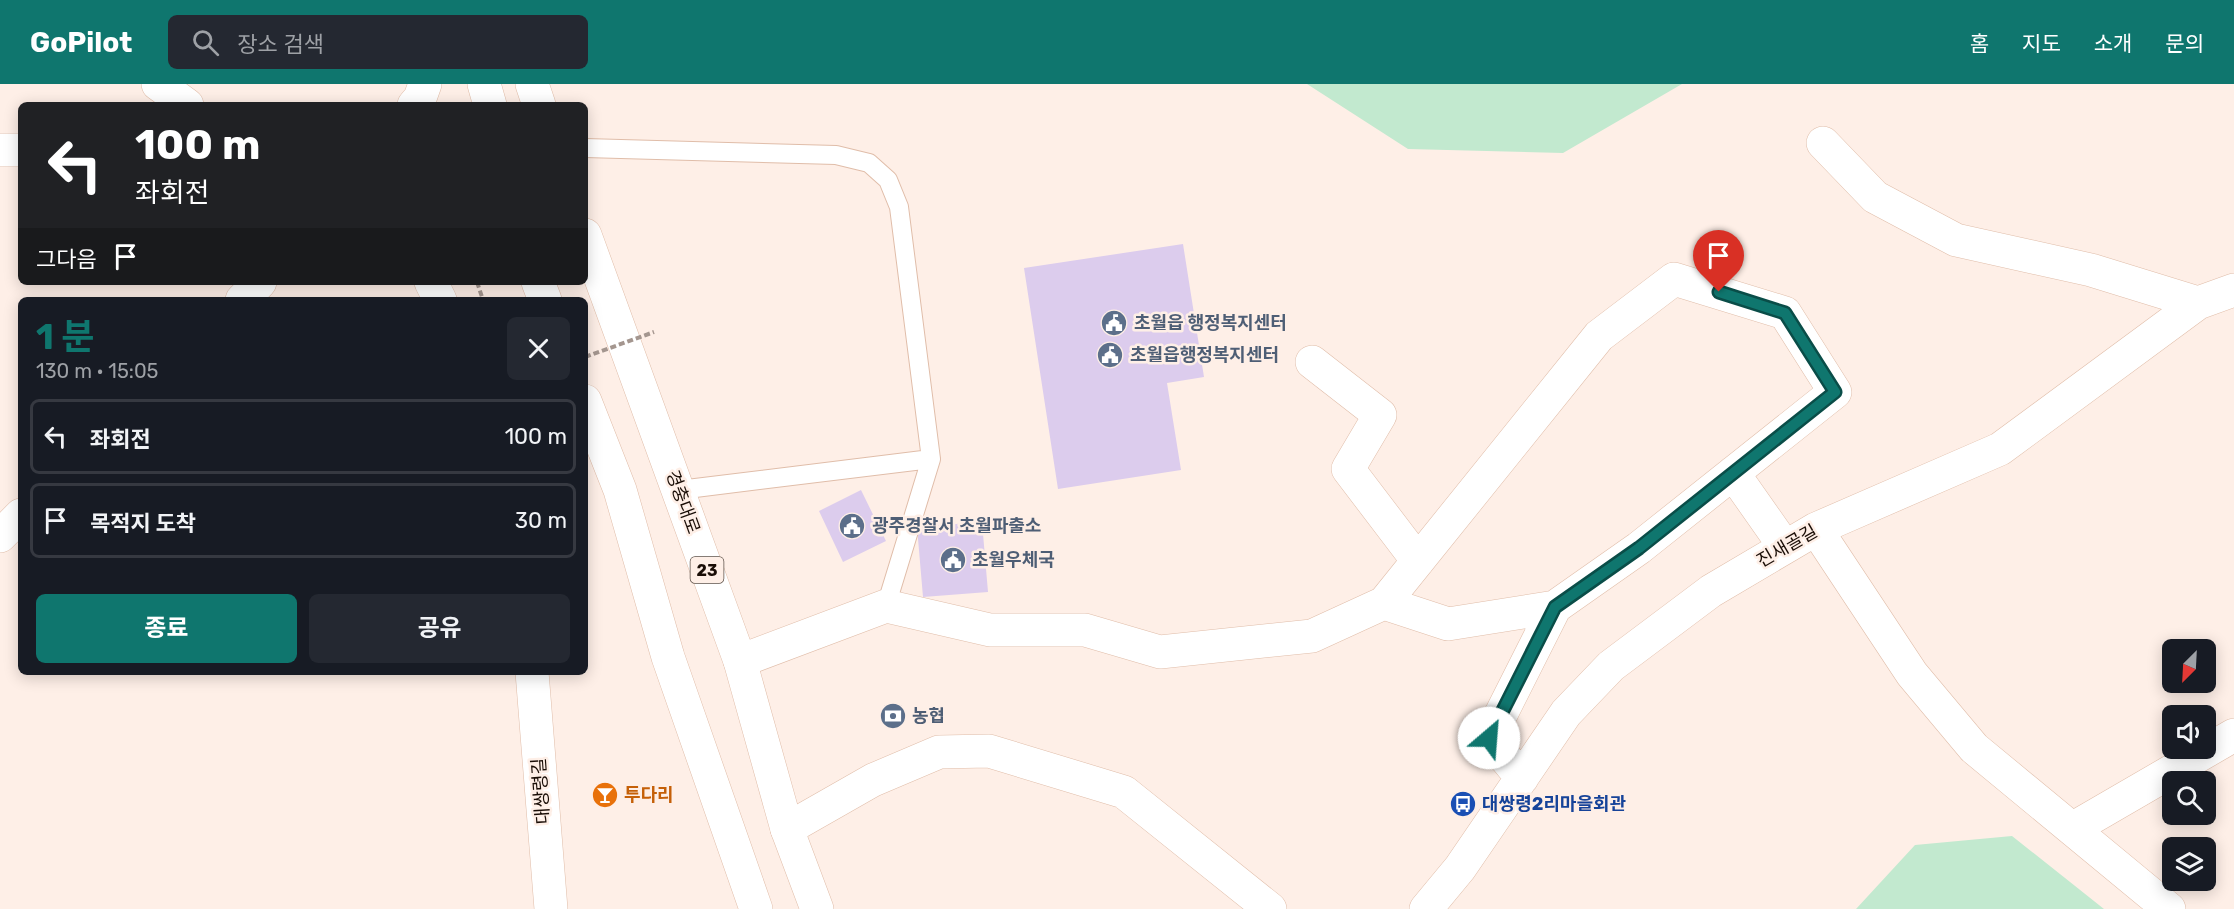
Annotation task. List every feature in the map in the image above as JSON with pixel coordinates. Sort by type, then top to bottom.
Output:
[{"type":"street","points":[[158,84],[183,102]]},
{"type":"street","points":[[417,102],[425,84]]},
{"type":"street","points":[[484,84],[489,102]]},
{"type":"street","points":[[532,84],[538,102]]},
{"type":"street","points":[[1823,143],[1875,197],[1956,240],[2091,270],[2198,303]]},
{"type":"street","points":[[0,150],[18,150]]},
{"type":"street","name":"경충대로","points":[[588,243],[740,661],[787,829],[817,909]]},
{"type":"street","points":[[740,661],[886,606],[990,630],[1085,630],[1160,652],[1312,636],[1384,603],[1599,336],[1674,279],[1785,313],[1835,392],[1639,548],[1555,607],[1448,624],[1384,603]]},
{"type":"street","points":[[245,297],[257,285]]},
{"type":"street","name":"진새골길","points":[[1426,909],[1460,868],[1566,713],[1611,666],[1711,591],[1816,529],[2000,449],[2198,303],[2234,290]]},
{"type":"street","points":[[1312,362],[1380,414],[1348,469],[1418,561]]},
{"type":"street","points":[[588,409],[620,490],[668,657],[756,909]]},
{"type":"street","points":[[1733,473],[1785,547]]},
{"type":"street","points":[[0,536],[18,518]]},
{"type":"street","points":[[1816,529],[1911,674],[1974,748],[2169,909]]},
{"type":"street","points":[[1522,778],[1489,738],[1555,607]]},
{"type":"street","name":"대쌍령길","points":[[532,675],[551,909]]},
{"type":"street","points":[[2072,830],[2234,735]]},
{"type":"street","points":[[787,829],[873,780],[939,752],[990,751],[1124,792],[1270,909]]},
{"type":"lane","points":[[588,148],[836,155],[869,163],[888,180],[899,207],[931,459],[886,606]]},
{"type":"lane","points":[[679,490],[931,459]]},
{"type":"path","points":[[588,356],[654,332]]},
{"type":"green space","points":[[1307,84],[1682,84],[1563,153],[1408,149]]},
{"type":"green space","points":[[2012,836],[2104,909],[1856,909],[1915,845]]},
{"type":"building","name":"초월읍 행정복지센터","points":[[1183,244],[1204,377],[1167,383],[1181,470],[1058,489],[1024,268]]},
{"type":"building","name":"광주경찰서 초월파출소","points":[[861,490],[886,541],[843,562],[819,511]]},
{"type":"building","name":"초월우체국","points":[[982,522],[988,592],[923,597],[917,527]]},
{"type":"place","name":"초월읍 행정복지센터","points":[[1114,323]]},
{"type":"place","name":"초월읍행정복지센터","points":[[1110,355]]},
{"type":"place","name":"광주경찰서 초월파출소","points":[[852,526]]},
{"type":"place","name":"초월우체국","points":[[953,560]]},
{"type":"place","name":"농협","points":[[893,716]]},
{"type":"place","name":"투다리","points":[[605,795]]},
{"type":"place","name":"대쌍령2리마을회관","points":[[1463,804]]},
{"type":"route","points":[[1489,738],[1555,607],[1639,548],[1835,392],[1785,313],[1719,292]]}]
